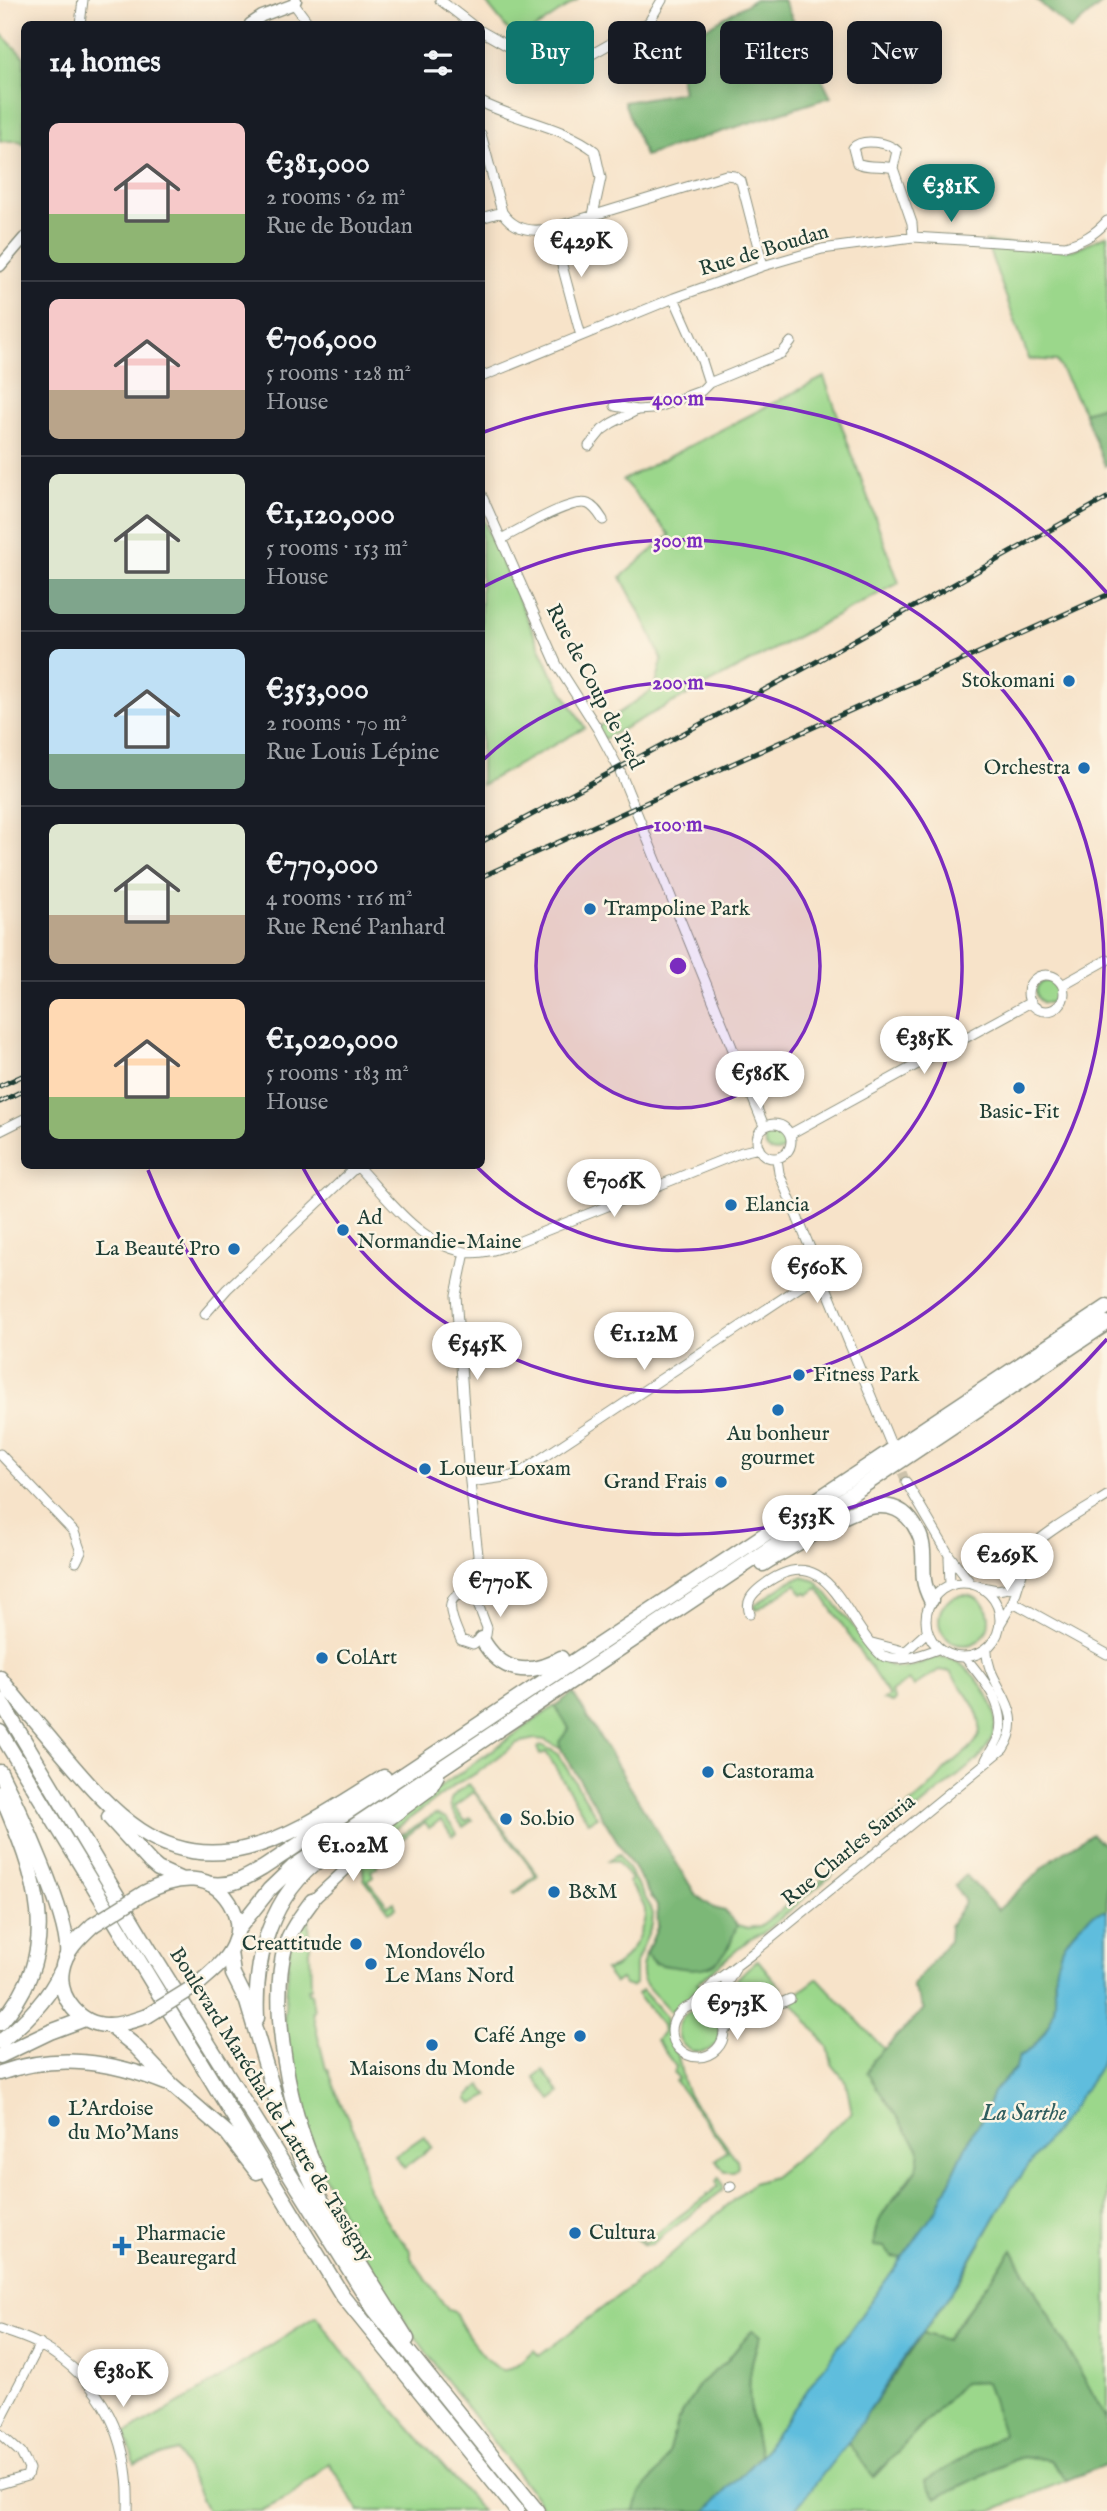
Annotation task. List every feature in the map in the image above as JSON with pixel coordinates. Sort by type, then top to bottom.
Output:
[{"type":"main road","points":[[0,1678],[103,1801],[142,1833],[188,1850],[208,1853],[246,1849],[277,1838],[315,1818],[534,1685],[1107,1307]]},
{"type":"main road","points":[[238,1928],[262,1898],[293,1867],[1107,1323]]},
{"type":"main road","points":[[992,1399],[1042,1374],[1107,1332]]},
{"type":"main road","points":[[647,1631],[684,1612],[849,1512],[876,1506],[902,1513],[912,1521],[919,1533],[923,1546],[924,1583],[931,1601]]},
{"type":"main road","points":[[482,1639],[494,1657],[513,1668],[527,1670],[548,1665],[600,1635],[618,1630]]},
{"type":"main road","points":[[0,2042],[35,2008],[57,1981],[67,1955],[79,1938],[93,1926],[144,1893],[169,1881],[200,1880],[222,1886],[237,1882],[263,1868],[515,1702],[534,1685]]},
{"type":"main road","name":"Boulevard Maréchal de Lattre de Tassigny","points":[[0,1700],[149,1949],[366,2298],[456,2414],[537,2511]]},
{"type":"main road","name":"Boulevard Maréchal de Lattre de Tassigny","points":[[0,1732],[342,2295],[517,2511]]},
{"type":"main road","points":[[49,1738],[89,1794],[143,1856],[158,1869],[180,1879]]},
{"type":"main road","points":[[358,1858],[370,1832],[429,1789],[440,1770]]},
{"type":"main road","points":[[0,1772],[56,1902],[68,1944],[67,1955]]},
{"type":"main road","points":[[0,1792],[34,1879],[40,1922],[39,1942],[29,1979],[18,2000],[0,2023]]},
{"type":"main road","points":[[258,2035],[256,1983],[262,1945],[271,1922],[309,1868],[395,1808],[396,1799]]},
{"type":"main road","points":[[109,2025],[147,2016],[197,1985],[230,1952],[238,1928],[236,1917],[229,1901],[210,1884]]},
{"type":"main road","points":[[312,1901],[295,1924],[286,1946],[281,1969],[280,2017],[296,2112],[314,2165],[340,2220],[344,2239]]},
{"type":"main road","points":[[230,1952],[233,1974],[247,2002],[258,2035],[272,2093],[315,2189],[456,2414]]},
{"type":"main road","points":[[61,1971],[67,1999],[72,2008],[85,2019],[109,2025],[134,2045],[173,2087],[227,2133],[256,2170],[289,2223],[299,2227]]},
{"type":"main road","points":[[0,2056],[85,2019]]},
{"type":"main road","points":[[0,2073],[46,2062],[94,2062],[122,2067],[173,2087]]},
{"type":"street","points":[[80,21],[83,0]]},
{"type":"street","points":[[440,0],[467,21]]},
{"type":"street","points":[[485,33],[550,70],[562,71],[649,22],[662,0]]},
{"type":"street","points":[[254,21],[295,2],[307,21]]},
{"type":"street","points":[[485,104],[574,137],[595,151],[601,178],[593,215]]},
{"type":"street","points":[[893,169],[857,163],[853,148],[862,142],[894,147],[897,151],[893,169],[912,223],[913,237]]},
{"type":"street","points":[[485,149],[502,212],[508,221],[530,231],[552,228],[726,175],[734,176],[741,181],[763,266]]},
{"type":"street","points":[[485,217],[502,212]]},
{"type":"street","name":"Rue de Boudan","points":[[485,375],[674,298],[763,266],[822,249],[913,237],[1065,246],[1085,240],[1107,221]]},
{"type":"street","points":[[552,228],[581,336]]},
{"type":"street","points":[[0,266],[21,242]]},
{"type":"street","points":[[674,298],[709,383]]},
{"type":"street","points":[[615,406],[637,410],[652,409],[701,391],[709,383],[782,353],[791,342]]},
{"type":"street","points":[[589,446],[602,430],[637,410]]},
{"type":"street","points":[[501,539],[572,503],[586,502],[603,520]]},
{"type":"street","name":"Rue de Coup de Pied","points":[[485,503],[557,665],[604,739],[641,820],[764,1126]]},
{"type":"street","points":[[1062,985],[1107,960]]},
{"type":"street","points":[[1040,975],[1050,975],[1062,985],[1064,995],[1056,1008],[1042,1010],[1031,1002],[1029,987],[1040,975]]},
{"type":"street","points":[[790,1134],[1031,1002]]},
{"type":"street","points":[[0,1131],[21,1120]]},
{"type":"street","points":[[771,1123],[780,1124],[790,1134],[792,1142],[789,1151],[778,1159],[765,1155],[759,1148],[757,1136],[764,1126],[771,1123]]},
{"type":"street","points":[[360,1169],[417,1228],[438,1243],[465,1252],[477,1252],[505,1247],[742,1152],[759,1148]]},
{"type":"street","points":[[778,1159],[779,1173],[890,1442]]},
{"type":"street","points":[[205,1314],[227,1289],[354,1169]]},
{"type":"street","points":[[465,1252],[456,1296],[478,1555],[474,1594],[487,1628],[486,1635],[473,1644],[461,1640],[450,1612],[454,1598],[459,1594],[478,1555]]},
{"type":"street","points":[[470,1482],[512,1476],[524,1470],[821,1273]]},
{"type":"street","points":[[0,1454],[74,1532],[81,1552],[76,1562]]},
{"type":"street","points":[[906,1482],[949,1555],[974,1585],[987,1592],[995,1601],[1000,1624]]},
{"type":"street","points":[[1024,1558],[1022,1575],[1013,1602],[997,1635],[987,1648],[974,1656],[965,1657],[949,1655],[938,1649],[927,1632],[925,1621],[931,1601],[937,1593],[950,1585],[1007,1589],[1015,1580],[1024,1558],[1034,1544],[1107,1496]]},
{"type":"street","points":[[949,1555],[950,1585]]},
{"type":"street","points":[[750,1614],[747,1607],[750,1598],[765,1584],[786,1572],[801,1569],[821,1577],[840,1598],[881,1655],[901,1661],[938,1649]]},
{"type":"street","points":[[459,1594],[474,1594]]},
{"type":"street","points":[[1013,1602],[1107,1654]]},
{"type":"street","points":[[872,1643],[907,1650],[927,1632]]},
{"type":"street","name":"Rue Charles Sauria","points":[[693,2005],[716,1982],[1005,1747],[1012,1726],[1008,1701],[988,1668],[987,1648]]},
{"type":"street","name":"Rue Charles Sauria","points":[[965,1657],[991,1692],[1000,1712],[999,1734],[984,1763]]},
{"type":"street","points":[[312,1901],[358,1858]]},
{"type":"street","name":"Rue Charles Sauria","points":[[718,2014],[721,1994],[736,1967]]},
{"type":"street","points":[[724,2029],[790,1999]]},
{"type":"street","points":[[693,2005],[709,2007],[718,2014],[724,2029],[721,2043],[712,2053],[697,2056],[681,2050],[674,2038],[674,2023],[681,2011],[693,2005]]},
{"type":"street","points":[[0,2329],[40,2344],[80,2374],[100,2399],[120,2436],[129,2482],[128,2511]]},
{"type":"street","points":[[0,2421],[40,2344]]},
{"type":"street","points":[[0,2434],[21,2454],[29,2469],[27,2476],[0,2484]]},
{"type":"green space","points":[[484,0],[577,0],[546,21],[506,21],[506,27]]},
{"type":"green space","points":[[754,0],[783,0],[793,21],[720,21],[720,84],[825,84],[831,97],[645,156],[624,102],[683,92],[681,84],[706,84],[706,28]]},
{"type":"green space","points":[[1037,0],[1106,0],[1071,30]]},
{"type":"green space","points":[[0,33],[21,54],[21,142],[0,141]]},
{"type":"green space","points":[[1107,235],[1107,405],[1084,412],[1057,361],[1029,359],[986,242],[1073,250]]},
{"type":"green space","points":[[824,377],[899,583],[604,739],[597,728],[655,688],[662,661],[621,577],[670,535],[623,480]]},
{"type":"green space","points":[[1107,405],[1107,465],[1105,466],[1084,412]]},
{"type":"green space","points":[[485,524],[551,672],[585,728],[485,783]]},
{"type":"green space","points":[[1047,981],[1055,984],[1058,992],[1055,1000],[1047,1003],[1039,1000],[1036,992],[1039,984]]},
{"type":"green space","points":[[776,1128],[785,1131],[788,1140],[785,1149],[776,1152],[767,1149],[764,1140],[767,1131]]},
{"type":"green space","points":[[802,1577],[816,1581],[881,1661],[902,1668],[932,1658],[948,1658],[966,1668],[982,1686],[993,1707],[994,1732],[977,1760],[887,1834],[881,1826],[921,1795],[975,1742],[980,1729],[977,1714],[970,1699],[950,1672],[939,1670],[914,1686],[909,1680],[891,1692],[895,1700],[892,1703],[883,1700],[889,1696],[818,1588],[809,1594],[803,1594],[796,1584],[755,1611],[755,1605],[792,1580]]},
{"type":"green space","points":[[964,1595],[982,1602],[989,1620],[982,1638],[964,1645],[946,1638],[939,1620],[946,1602]]},
{"type":"green space","points":[[573,1693],[696,1895],[714,1908],[725,1911],[737,1925],[722,1956],[709,1967],[689,1969],[666,1966],[655,1962],[646,1954],[658,1926],[657,1906],[559,1742],[569,1728],[555,1706]]},
{"type":"green space","points":[[555,1706],[569,1728],[560,1742],[561,1749],[545,1740],[517,1743],[366,1851],[372,1835]]},
{"type":"green space","points":[[541,1745],[557,1753],[597,1817],[588,1822],[546,1752],[540,1755],[537,1748]]},
{"type":"green space","points":[[469,1784],[539,1876],[515,1894],[536,1875],[474,1792],[454,1807],[465,1821],[471,1818],[473,1820],[463,1827],[450,1803],[455,1794]]},
{"type":"green space","points":[[435,1814],[446,1818],[457,1833],[453,1836],[441,1820],[429,1828],[425,1822],[375,1860],[378,1866],[371,1871],[373,1876],[368,1880],[388,1906],[394,1902],[396,1908],[389,1912],[364,1879],[362,1862],[391,1839]]},
{"type":"green space","points":[[1092,1834],[1107,1848],[1107,1911],[1089,1918],[1066,1941],[1055,1973],[1054,2008],[1044,2033],[1026,2053],[1019,2056],[1016,2068],[993,2092],[984,2117],[973,2131],[937,2209],[902,2258],[892,2257],[884,2247],[874,2246],[875,2234],[883,2214],[917,2168],[920,2151],[867,2073],[873,2060],[924,2009],[912,1986],[949,1941],[950,1926],[965,1902],[955,1886],[966,1875],[998,1910],[1054,1858]]},
{"type":"green space","points":[[864,1848],[762,1934],[750,1939],[697,1983],[706,1989],[693,1999],[670,2012],[643,1980],[642,1964],[646,1954],[655,1964],[729,1947],[737,1925],[748,1928],[760,1926]]},
{"type":"green space","points":[[619,1854],[653,1914],[652,1925],[635,1965],[635,1984],[631,1987],[625,1985],[621,1979],[615,1983],[605,1970],[613,1968],[627,1955],[645,1917],[643,1903],[628,1882],[631,1880],[617,1861],[609,1860]]},
{"type":"green space","points":[[309,1915],[311,1988],[308,1988],[312,2011],[326,2069],[357,2136],[368,2189],[390,2227],[411,2251],[411,2258],[448,2310],[455,2312],[484,2357],[499,2369],[513,2367],[534,2350],[539,2356],[659,2265],[753,2183],[773,2177],[852,2113],[846,2082],[832,2064],[828,2047],[790,1999],[818,1978],[884,2049],[873,2060],[868,2073],[920,2151],[918,2166],[886,2209],[884,2247],[892,2257],[902,2258],[760,2456],[750,2410],[749,2381],[761,2335],[752,2330],[726,2362],[700,2383],[677,2422],[668,2454],[659,2471],[640,2493],[635,2511],[546,2511],[440,2372],[391,2301],[346,2222],[320,2168],[291,2074],[284,2020],[290,1944]]},
{"type":"green space","points":[[758,1960],[781,1988],[771,2000],[751,2014],[736,2017],[728,2015],[724,2005],[729,1991],[742,1974]]},
{"type":"green space","points":[[642,1990],[665,2016],[669,2039],[679,2060],[689,2096],[737,2160],[738,2167],[734,2172],[725,2172],[716,2160],[727,2151],[675,2081],[678,2079],[674,2073],[676,2067],[656,2040],[663,2032],[662,2025],[637,1994]]},
{"type":"green space","points":[[699,2010],[714,2016],[720,2031],[714,2046],[699,2052],[684,2046],[678,2031],[684,2016]]},
{"type":"green space","points":[[1107,2042],[1107,2419],[1012,2250],[945,2340],[923,2333],[962,2276],[1013,2186],[1100,2066]]},
{"type":"green space","points":[[543,2070],[560,2093],[551,2100],[534,2077]]},
{"type":"green space","points":[[481,2085],[489,2096],[473,2104],[468,2100],[468,2096]]},
{"type":"green space","points":[[424,2136],[432,2147],[404,2168],[395,2156]]},
{"type":"green space","points":[[719,2178],[723,2190],[652,2244],[644,2245],[635,2238],[638,2235],[644,2243],[719,2186],[716,2181]]},
{"type":"green space","points":[[1012,2250],[1107,2419],[1107,2464],[1067,2480],[1050,2460],[1022,2456],[936,2498],[925,2481],[1003,2434],[986,2382],[963,2383],[873,2477],[848,2442],[923,2333],[946,2340]]},
{"type":"green space","points":[[316,2316],[342,2350],[482,2511],[359,2511],[329,2463],[289,2497],[261,2511],[207,2511],[178,2451],[135,2464],[125,2433],[187,2399]]},
{"type":"green space","points":[[752,2330],[761,2335],[749,2380],[750,2409],[760,2456],[706,2511],[635,2511],[640,2493],[659,2471],[668,2454],[677,2422],[700,2383],[726,2362]]},
{"type":"green space","points":[[986,2382],[1004,2434],[926,2481],[937,2498],[1022,2456],[1050,2460],[1067,2480],[990,2511],[794,2511],[848,2442],[874,2477],[963,2383]]},
{"type":"water","name":"La Sarthe","points":[[1107,1911],[1107,2042],[1100,2066],[1013,2186],[954,2288],[848,2442],[794,2511],[706,2511],[760,2456],[937,2209],[973,2131],[984,2117],[993,2092],[1016,2068],[1019,2056],[1032,2048],[1048,2025],[1054,2008],[1056,1967],[1063,1947],[1086,1920]]},
{"type":"tunnel","points":[[897,1460],[906,1482]]},
{"type":"railway","points":[[485,840],[805,668],[1107,498]]},
{"type":"railway","points":[[485,875],[1107,595]]},
{"type":"railway","points":[[0,1086],[21,1076]]},
{"type":"railway","points":[[0,1102],[21,1092]]},
{"type":"place","name":"Stokomani","points":[[1069,681]]},
{"type":"place","name":"Orchestra","points":[[1084,768]]},
{"type":"place","name":"Trampoline Park","points":[[590,909]]},
{"type":"place","name":"Basic-Fit","points":[[1019,1088]]},
{"type":"place","name":"Elancia","points":[[731,1205]]},
{"type":"place","name":"Ad Normandie-Maine","points":[[343,1230]]},
{"type":"place","name":"La Beauté Pro","points":[[234,1249]]},
{"type":"place","name":"Fitness Park","points":[[799,1375]]},
{"type":"place","name":"Au bonheur gourmet","points":[[778,1410]]},
{"type":"place","name":"Loueur Loxam","points":[[425,1469]]},
{"type":"place","name":"Grand Frais","points":[[721,1482]]},
{"type":"place","name":"ColArt","points":[[322,1658]]},
{"type":"place","name":"Castorama","points":[[708,1772]]},
{"type":"place","name":"So.bio","points":[[506,1819]]},
{"type":"place","name":"B&M","points":[[554,1892]]},
{"type":"place","name":"Creattitude","points":[[356,1944]]},
{"type":"place","name":"Mondovélo Le Mans Nord","points":[[371,1964]]},
{"type":"place","name":"Café Ange","points":[[580,2036]]},
{"type":"place","name":"Maisons du Monde","points":[[432,2045]]},
{"type":"place","name":"L'Ardoise du Mo'Mans","points":[[54,2121]]},
{"type":"place","name":"Cultura","points":[[575,2233]]},
{"type":"place","name":"Pharmacie Beauregard","points":[[122,2246]]}]
